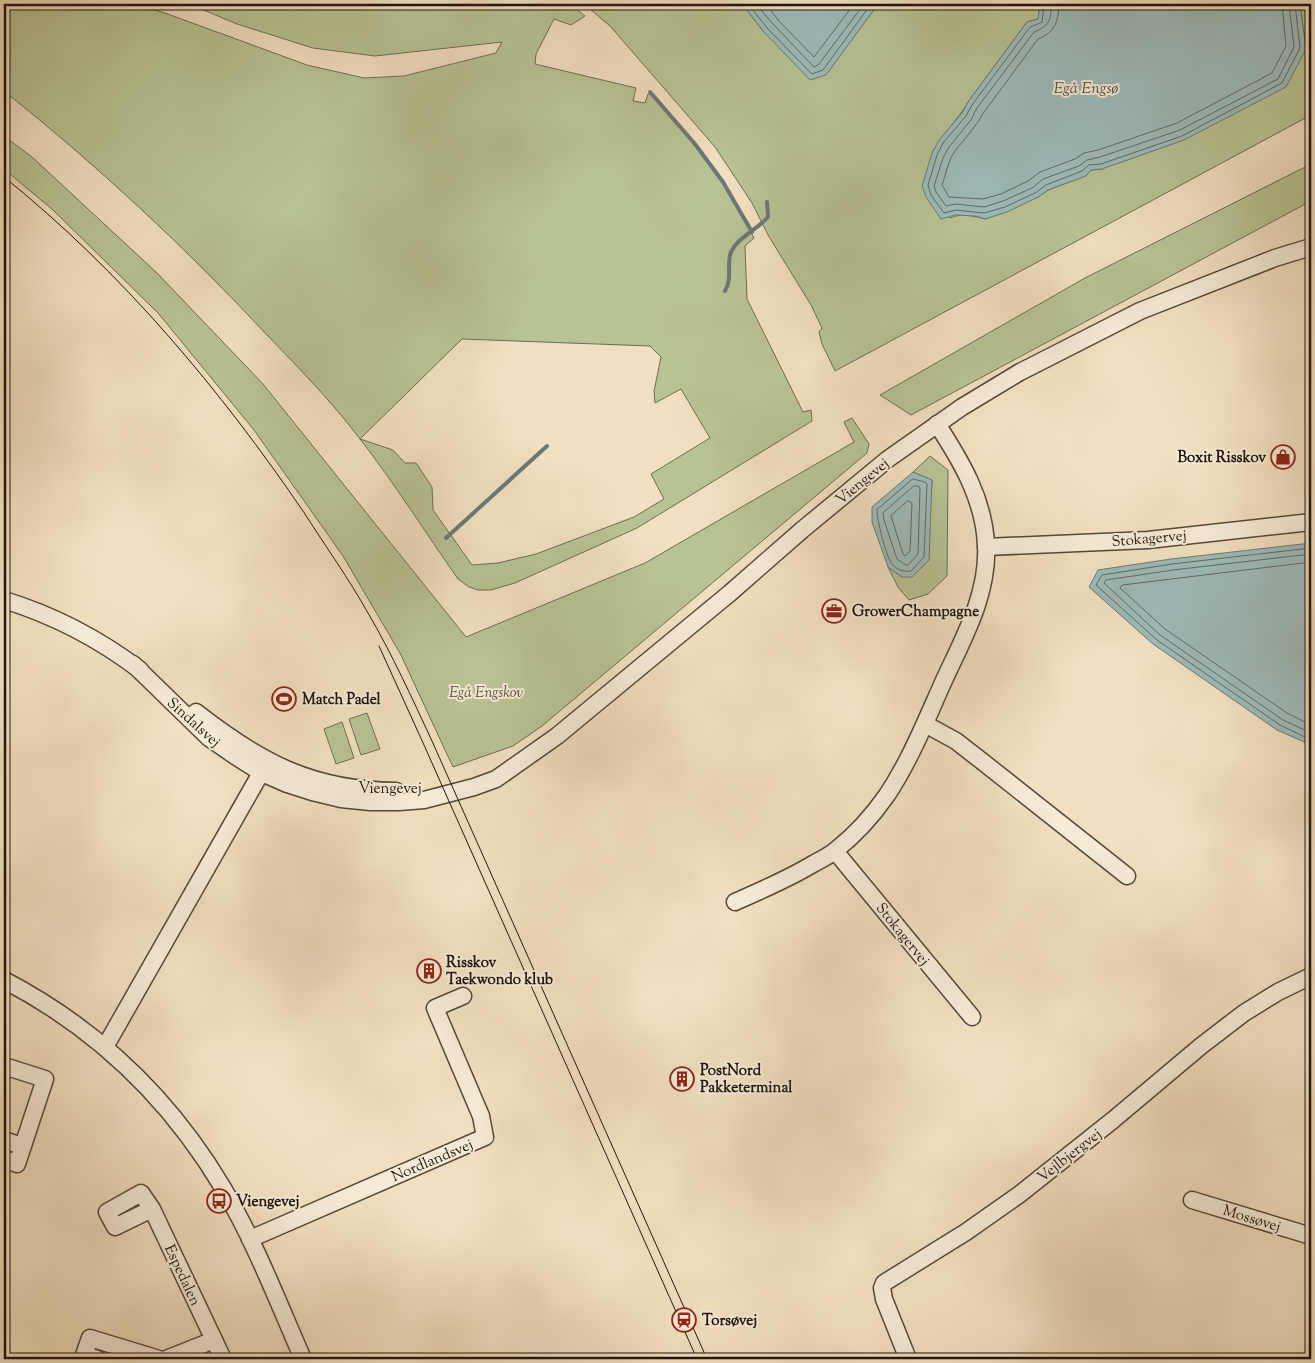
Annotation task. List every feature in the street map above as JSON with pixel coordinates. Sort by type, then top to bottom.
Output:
[{"type":"street","points":[[1166,300],[1237,264],[1311,235]]},
{"type":"street","name":"Viengevej","points":[[265,767],[343,787],[399,791],[422,789],[451,783],[526,757],[556,736],[730,593],[888,459],[937,424],[1020,372],[1094,332],[1166,300],[1275,258],[1311,247]]},
{"type":"street","name":"Viengevej","points":[[1240,273],[1311,259]]},
{"type":"street","points":[[735,902],[792,876],[835,851],[870,817],[901,772],[966,633],[978,603],[983,580],[986,547],[982,512],[972,485],[937,424]]},
{"type":"street","name":"Stokagervej","points":[[986,547],[1148,540],[1311,522]]},
{"type":"street","name":"Sindalsvej","points":[[4,600],[56,619],[90,636],[133,664],[209,738],[265,767]]},
{"type":"street","points":[[925,724],[956,741],[1127,876]]},
{"type":"street","points":[[105,1047],[265,767]]},
{"type":"street","name":"Stokagervej","points":[[835,851],[972,1018]]},
{"type":"street","name":"Vejlbjergvej","points":[[904,1358],[884,1299],[882,1288],[884,1283],[966,1232],[1020,1194],[1113,1120],[1201,1046],[1244,1014],[1278,992],[1311,976]]},
{"type":"street","points":[[4,980],[67,1017],[105,1047],[127,1066],[171,1113],[224,1189],[250,1239],[304,1359]]},
{"type":"street","name":"Nordlandsvej","points":[[250,1239],[485,1137],[481,1116],[435,1008],[463,996]]},
{"type":"street","points":[[4,1066],[44,1079],[17,1164],[4,1159]]},
{"type":"street","points":[[4,1140],[22,1146]]},
{"type":"street","name":"Mossøvej","points":[[1192,1200],[1311,1236]]},
{"type":"street","name":"Espedalen","points":[[152,1210],[223,1359]]},
{"type":"street","points":[[97,1359],[84,1355],[90,1338],[121,1354],[159,1359]]},
{"type":"street","points":[[166,1359],[214,1340]]},
{"type":"green space","points":[[4,4],[134,4],[165,13],[307,65],[364,78],[404,76],[496,53],[502,42],[375,56],[313,48],[237,24],[189,4],[570,4],[585,16],[571,25],[554,19],[536,54],[535,64],[636,88],[633,101],[645,103],[648,94],[654,96],[695,144],[723,182],[754,238],[745,246],[747,299],[803,412],[811,410],[812,421],[637,528],[515,583],[491,590],[478,590],[469,587],[458,579],[360,439],[303,373],[236,302],[140,208],[73,148],[4,91]],"holes":[[[462,339],[650,346],[661,357],[654,391],[655,403],[681,389],[710,438],[651,474],[664,499],[634,517],[536,554],[498,563],[472,565],[433,510],[432,487],[416,463],[405,463],[393,450],[360,439]]]},
{"type":"green space","points":[[584,4],[742,4],[764,32],[826,74],[878,4],[1039,4],[1038,19],[1027,22],[942,137],[934,151],[932,157],[950,218],[963,215],[985,219],[1038,197],[1048,190],[1085,176],[1091,170],[1102,169],[1306,49],[1300,4],[1311,4],[1311,115],[835,371],[822,344],[819,332],[822,328],[811,305],[768,235],[752,203],[715,147],[610,26]]},
{"type":"green space","name":"Egå Engskov","points":[[4,136],[32,157],[157,273],[263,384],[466,637],[645,563],[854,442],[844,422],[852,418],[869,444],[867,453],[542,726],[513,746],[453,767],[400,653],[343,556],[254,430],[158,313],[53,210],[4,169]]},
{"type":"green space","points":[[1311,164],[1311,201],[911,415],[880,395],[1085,278]]},
{"type":"green space","points":[[930,456],[948,470],[947,576],[928,594],[909,600],[898,587],[888,567],[902,577],[931,498],[932,480],[913,472]]},
{"type":"green space","points":[[367,713],[380,749],[361,755],[349,719]]},
{"type":"green space","points":[[342,722],[354,758],[336,764],[324,729]]},
{"type":"water","points":[[742,4],[878,4],[826,75],[810,80],[764,32]]},
{"type":"water","name":"Egå Engsø","points":[[1039,4],[1300,4],[1306,49],[1286,87],[1184,140],[1102,169],[1091,170],[1086,176],[1048,190],[1007,212],[985,219],[976,216],[955,215],[941,219],[926,197],[922,186],[932,153],[939,140],[962,113],[968,102],[1027,22],[1038,19]]},
{"type":"water","points":[[913,472],[932,480],[929,560],[912,577],[902,577],[888,567],[872,522],[872,507]]},
{"type":"water","points":[[1311,543],[1311,745],[1277,730],[1153,644],[1089,587],[1098,570],[1171,559]]},
{"type":"waterway","points":[[650,92],[695,144],[723,182],[752,232]]},
{"type":"waterway","points":[[725,291],[729,281],[731,252],[742,238],[768,217],[767,202]]},
{"type":"waterway","points":[[446,538],[547,446]]},
{"type":"tram line","points":[[4,177],[89,252],[129,292],[204,377],[273,468],[361,600],[394,660],[432,741],[707,1359]]},
{"type":"tram line","points":[[379,646],[697,1359]]},
{"type":"place","name":"Boxit Risskov","points":[[1283,457]]},
{"type":"place","name":"GrowerChampagne","points":[[834,611]]},
{"type":"place","name":"Match Padel","points":[[284,699]]},
{"type":"place","name":"Risskov Taekwondo klub","points":[[429,971]]},
{"type":"place","name":"PostNord Pakketerminal","points":[[682,1079]]},
{"type":"place","name":"Viengevej","points":[[219,1201]]},
{"type":"place","name":"Torsøvej","points":[[684,1320]]}]
